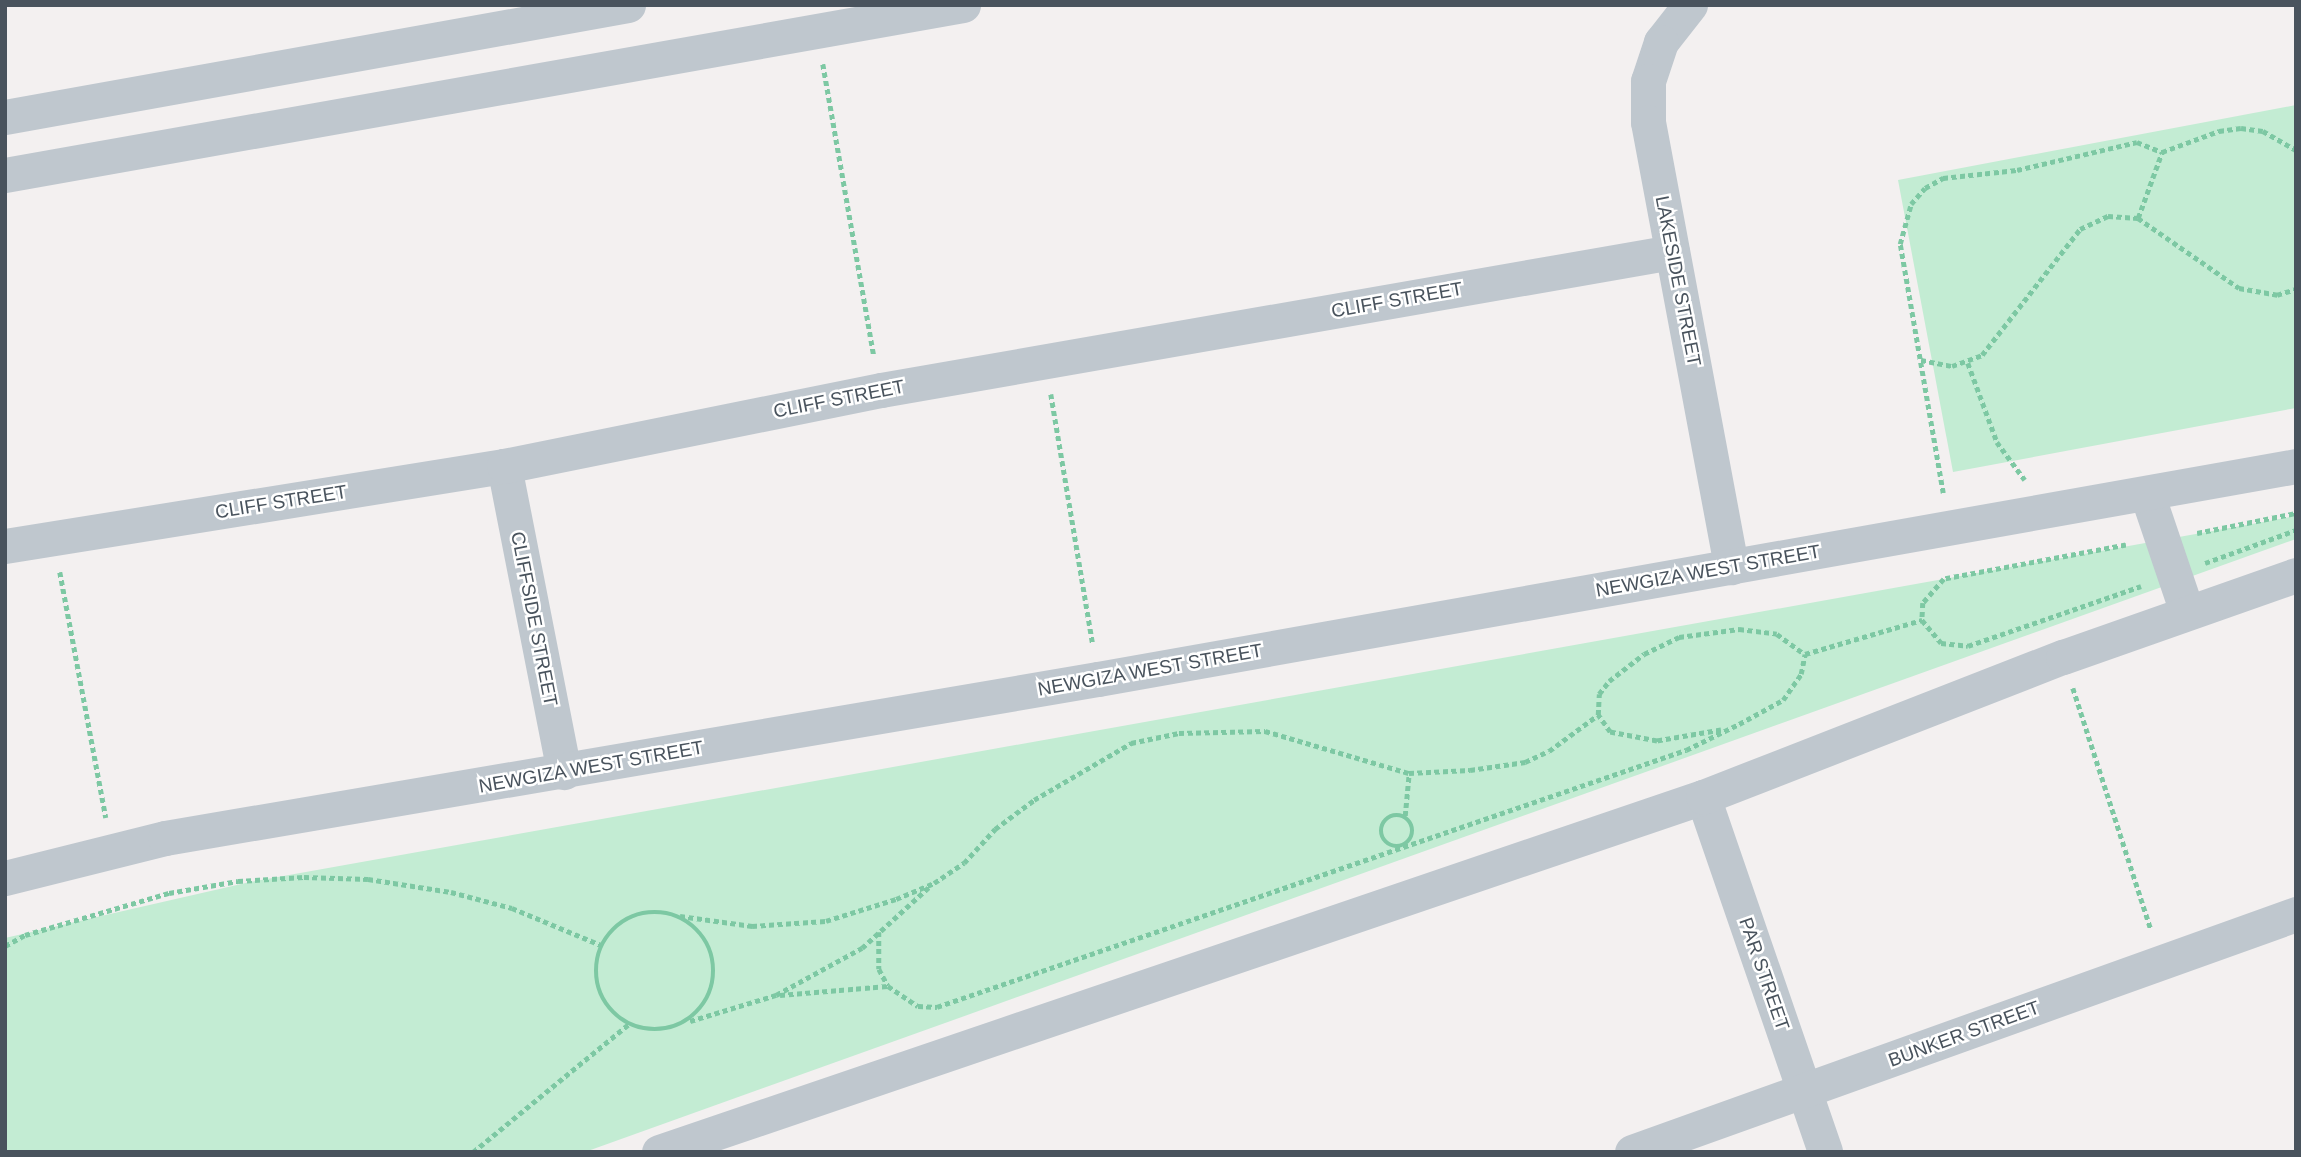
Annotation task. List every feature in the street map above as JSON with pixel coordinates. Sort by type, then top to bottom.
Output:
[{"type":"street","points":[[5,117],[628,5]]},
{"type":"street","points":[[5,176],[963,5]]},
{"type":"street","name":"LAKESIDE STREET","points":[[1690,5],[1661,42],[1648,81],[1648,122],[1731,567]]},
{"type":"street","name":"CLIFF STREET","points":[[5,546],[504,466],[881,390],[1672,252]]},
{"type":"street","name":"CLIFFSIDE STREET","points":[[504,466],[564,772]]},
{"type":"street","name":"NEWGIZA WEST STREET","points":[[5,878],[112,850],[2296,467]]},
{"type":"street","points":[[2147,494],[2187,612]]},
{"type":"street","points":[[659,1152],[699,1145],[1703,797],[2063,657],[2296,575]]},
{"type":"street","name":"PAR STREET","points":[[1703,797],[1825,1152]]},
{"type":"street","name":"BUNKER STREET","points":[[1632,1152],[2296,914]]},
{"type":"path","points":[[817,30],[881,390]]},
{"type":"path","points":[[1949,528],[1900,244],[1911,204],[1925,188],[1954,176],[2017,170],[2137,142],[2162,152],[2219,131],[2241,128],[2263,131],[2296,150]]},
{"type":"path","points":[[2138,218],[2162,152]]},
{"type":"path","points":[[1920,360],[1944,366],[1968,363],[1993,343],[2080,229],[2108,216],[2138,218],[2239,288],[2277,295],[2296,289]]},
{"type":"path","points":[[1045,362],[1098,679]]},
{"type":"path","points":[[1968,363],[1997,442],[2048,511]]},
{"type":"path","points":[[1922,620],[1929,592],[1956,574],[2296,513]]},
{"type":"path","points":[[1922,620],[1941,643],[1968,646],[2296,530]]},
{"type":"path","points":[[53,538],[112,850]]},
{"type":"path","points":[[1805,654],[1922,620]]},
{"type":"path","points":[[1739,724],[1705,736],[1657,741],[1611,732],[1598,716],[1599,694],[1609,681],[1644,654],[1679,637],[1739,629],[1777,634],[1805,654]]},
{"type":"path","points":[[878,932],[879,969],[888,986],[902,998],[937,1007],[1686,750],[1783,700],[1801,674],[1805,654]]},
{"type":"path","points":[[2063,657],[2162,963]]},
{"type":"path","points":[[934,883],[826,921],[752,926],[645,912],[627,918],[601,945],[597,984],[609,1008],[629,1024],[653,1030],[776,995],[862,948],[934,883],[964,863],[995,829],[1034,800],[1131,743],[1191,732],[1265,731],[1409,773],[1525,761],[1549,751],[1598,716]]},
{"type":"path","points":[[1406,846],[1414,831],[1405,817],[1409,773]]},
{"type":"path","points":[[1405,817],[1388,817],[1380,832],[1389,846],[1406,846]]},
{"type":"path","points":[[5,946],[25,935],[169,893],[238,881],[304,877],[368,879],[451,891],[512,908],[601,945]]},
{"type":"path","points":[[680,916],[707,941],[714,970],[708,998],[683,1023]]},
{"type":"path","points":[[776,995],[888,986]]},
{"type":"path","points":[[473,1152],[629,1024]]},
{"type":"green space","points":[[2296,105],[2296,408],[1953,472],[1898,180]]},
{"type":"green space","points":[[2296,516],[2296,539],[585,1152],[5,1152],[5,938],[250,882]]}]
